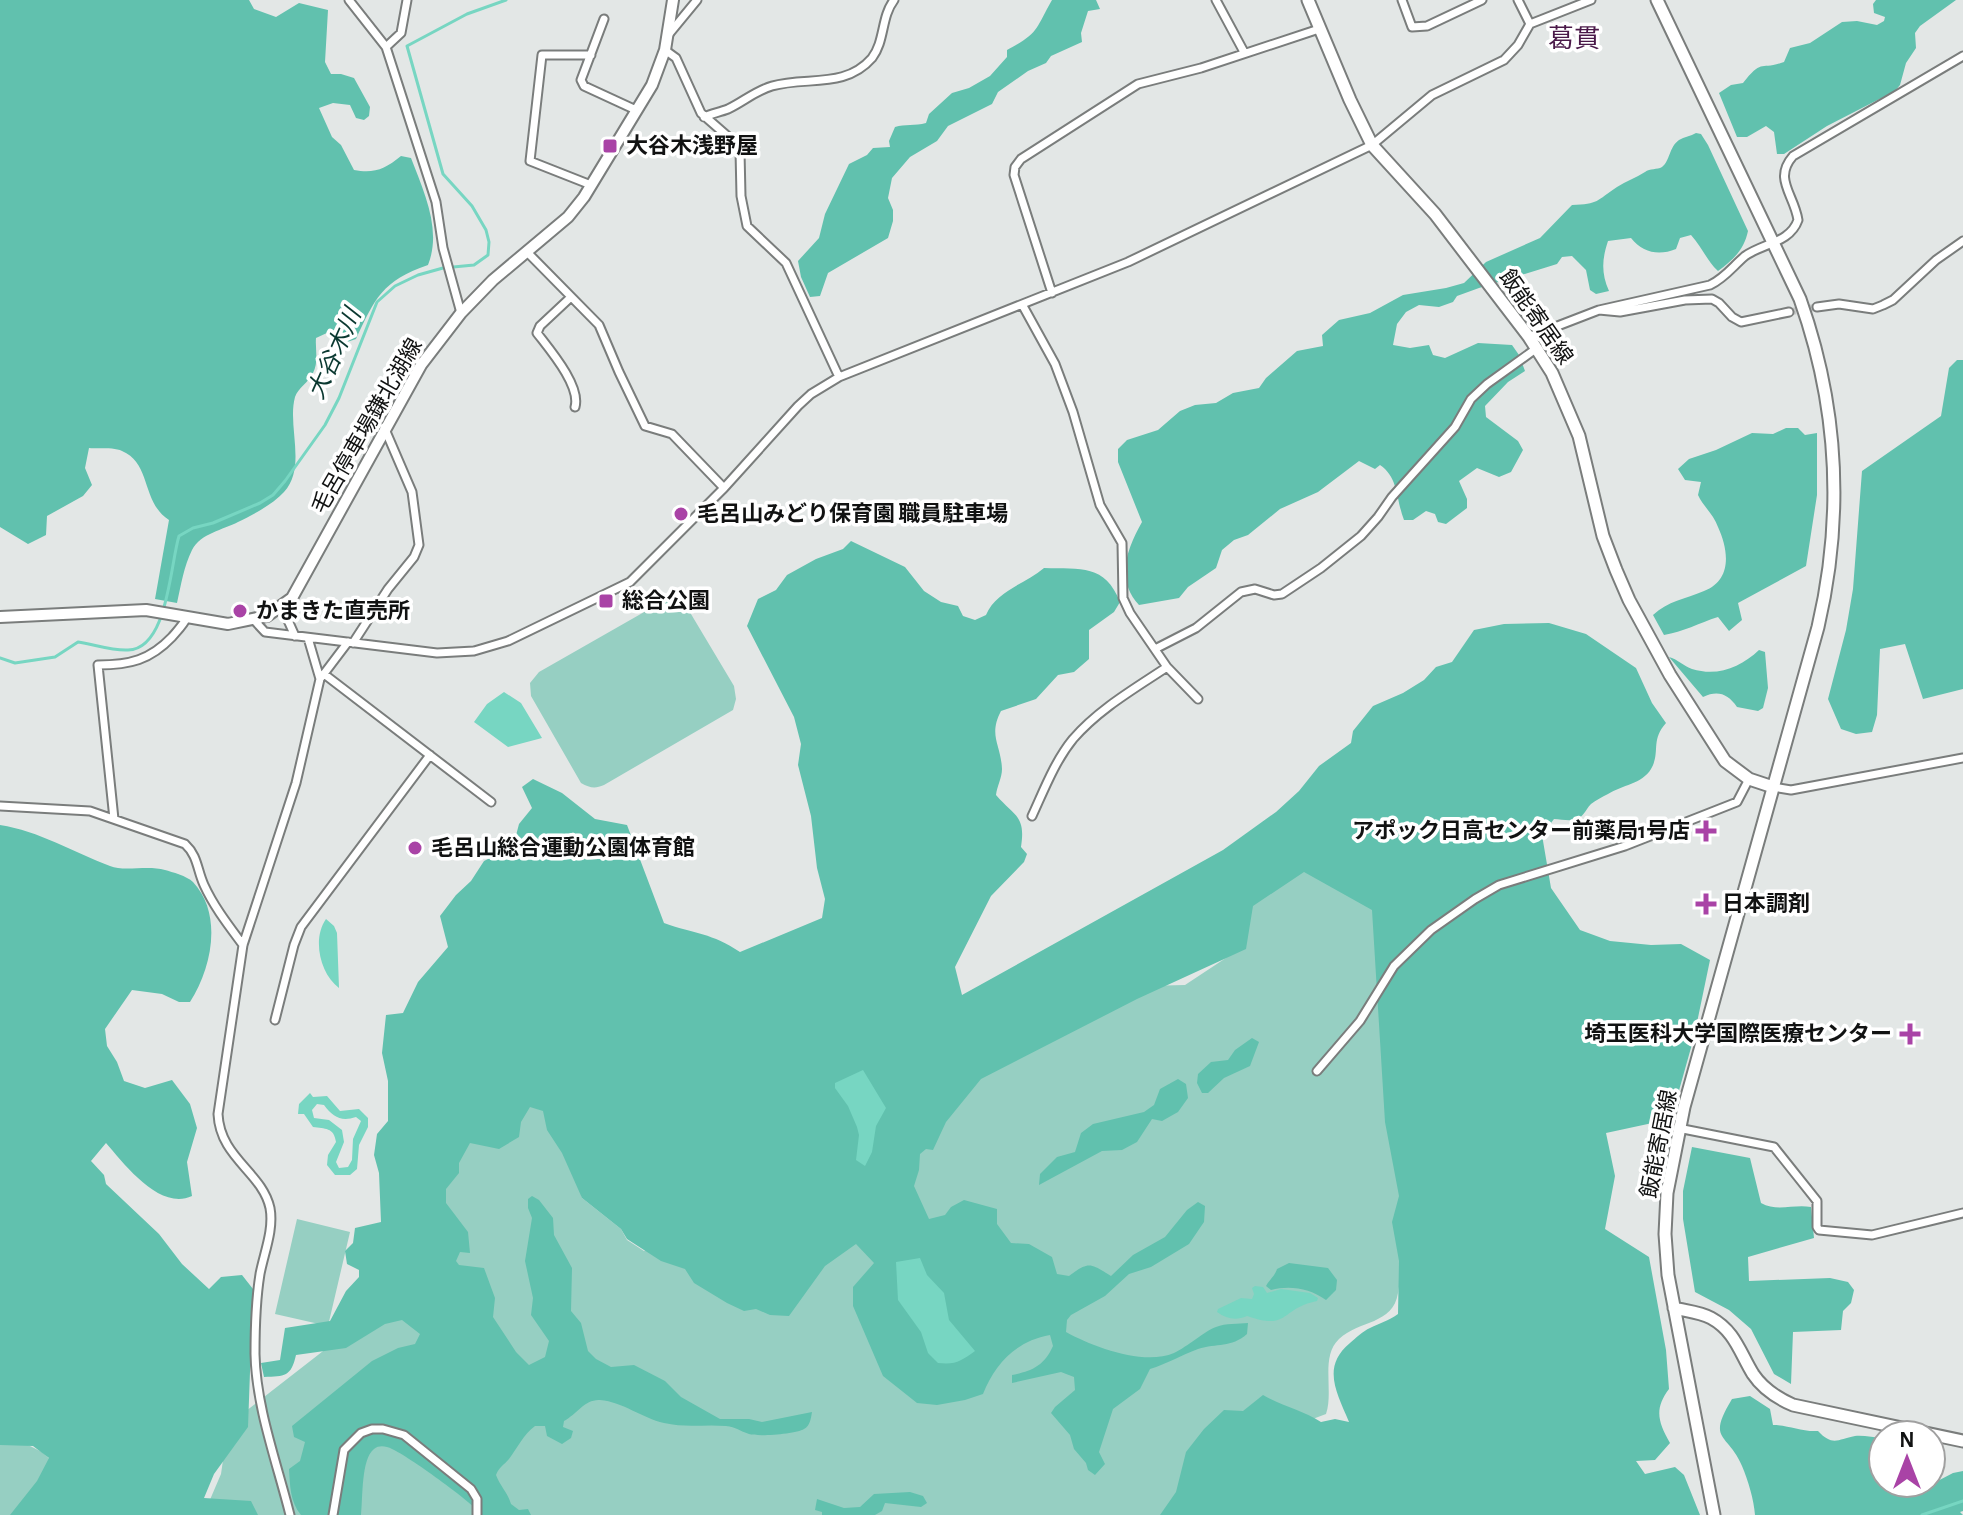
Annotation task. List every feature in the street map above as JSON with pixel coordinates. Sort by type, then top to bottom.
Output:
[{"type":"main road","name":"毛呂停車場鎌北湖線","points":[[282,607],[292,598],[421,365],[461,313],[493,280],[568,217],[591,185],[652,85],[669,34],[673,0]]},
{"type":"main road","name":"飯能寄居線","points":[[1308,0],[1372,145],[1435,214],[1537,348],[1562,393],[1574,423],[1603,536],[1629,600],[1670,675],[1725,761],[1749,779],[1773,787]]},
{"type":"main road","name":"飯能寄居線","points":[[1657,0],[1774,242],[1808,322],[1822,374],[1833,440],[1835,507],[1831,561],[1822,612],[1678,1128],[1665,1218],[1667,1265],[1674,1308],[1714,1515]]},
{"type":"main road","points":[[0,617],[115,610],[164,612],[228,624],[254,620],[282,607]]},
{"type":"main road","points":[[1674,1308],[1705,1315],[1724,1327],[1736,1341],[1759,1382],[1783,1400],[1802,1408],[1963,1441]]},
{"type":"street","points":[[349,0],[386,47],[436,202],[447,262],[461,313]]},
{"type":"street","points":[[386,47],[401,33],[407,0]]},
{"type":"street","points":[[669,34],[697,0]]},
{"type":"street","points":[[704,117],[729,109],[769,87],[833,80],[859,71],[876,51],[883,20],[894,0]]},
{"type":"street","points":[[1216,0],[1244,52]]},
{"type":"street","points":[[1402,0],[1412,27],[1427,26],[1482,0]]},
{"type":"street","points":[[1518,0],[1530,24]]},
{"type":"street","points":[[254,620],[265,632],[454,653],[508,641],[630,582],[724,488],[798,406],[839,377],[1128,262],[1372,145],[1432,95],[1504,60],[1518,45],[1530,24],[1571,3],[1591,0]]},
{"type":"street","points":[[604,19],[581,80],[584,86],[636,110]]},
{"type":"street","points":[[1052,293],[1014,175],[1015,167],[1029,153],[1138,84],[1201,68],[1319,29]]},
{"type":"street","points":[[665,50],[676,58],[704,117],[733,141],[740,151],[741,196],[747,226],[786,263],[839,377]]},
{"type":"street","points":[[591,55],[542,55],[530,161],[591,185]]},
{"type":"street","points":[[1529,337],[1599,310],[1710,285],[1723,278],[1746,255],[1793,230],[1798,220],[1783,177],[1784,168],[1793,156],[1963,56]]},
{"type":"street","points":[[1817,307],[1839,304],[1873,309],[1883,305],[1963,241]]},
{"type":"street","points":[[528,253],[605,334],[645,426],[672,434],[724,488]]},
{"type":"street","points":[[571,297],[540,326],[537,333],[562,368],[576,396],[575,407]]},
{"type":"street","points":[[1599,310],[1620,312],[1704,298],[1719,303],[1741,322],[1789,312]]},
{"type":"street","points":[[1023,306],[1055,364],[1073,412],[1097,497],[1122,543],[1123,598],[1167,667],[1198,699]]},
{"type":"street","points":[[1155,649],[1196,628],[1241,592],[1255,589],[1274,595],[1282,594],[1321,568],[1361,536],[1378,517],[1401,486],[1455,427],[1471,399],[1537,348]]},
{"type":"street","points":[[290,1515],[257,1379],[255,1353],[258,1297],[271,1213],[262,1191],[223,1141],[219,1123],[221,1084],[243,945],[296,783],[322,676],[414,557],[419,545],[412,492],[384,427]]},
{"type":"street","points":[[282,607],[295,636]]},
{"type":"street","points":[[114,819],[98,665],[132,663],[149,657],[187,617]]},
{"type":"street","points":[[308,638],[322,676],[491,802]]},
{"type":"street","points":[[1032,816],[1073,739],[1103,710],[1167,667]]},
{"type":"street","points":[[275,1020],[301,927],[430,755]]},
{"type":"street","points":[[1773,787],[1791,790],[1963,758]]},
{"type":"street","points":[[1317,1071],[1360,1021],[1394,966],[1448,917],[1499,885],[1625,846],[1737,802],[1749,779]]},
{"type":"street","points":[[0,806],[90,811],[175,839],[193,851],[203,883],[243,945]]},
{"type":"street","points":[[1678,1128],[1774,1147],[1817,1201],[1819,1230],[1872,1235],[1963,1213]]},
{"type":"street","points":[[333,1515],[344,1450],[361,1433],[383,1429],[404,1435],[471,1489],[477,1499],[477,1515]]},
{"type":"shaded area","points":[[0,0],[249,0],[254,9],[276,17],[299,3],[328,10],[325,62],[331,74],[354,78],[370,107],[369,116],[364,120],[356,118],[350,105],[333,103],[319,108],[332,137],[341,145],[354,170],[373,171],[401,156],[411,158],[430,211],[433,238],[428,265],[400,278],[382,293],[356,339],[347,342],[329,332],[316,338],[315,369],[295,397],[293,408],[295,459],[291,482],[269,505],[196,544],[187,562],[177,603],[155,599],[169,520],[154,503],[138,465],[122,451],[89,448],[85,468],[92,485],[83,496],[47,516],[46,535],[28,544],[0,527]]},
{"type":"shaded area","points":[[1052,0],[1096,0],[1100,9],[1088,11],[1081,33],[1082,42],[1028,71],[998,92],[992,104],[948,126],[937,141],[910,157],[892,178],[888,198],[893,221],[888,238],[828,273],[820,296],[810,297],[798,261],[819,238],[825,214],[849,164],[867,155],[873,148],[890,147],[889,141],[895,127],[926,123],[929,114],[952,93],[990,76],[1007,57],[1007,50],[1035,30]]},
{"type":"shaded area","points":[[1876,0],[1956,0],[1915,33],[1916,48],[1906,63],[1900,85],[1895,91],[1827,126],[1784,154],[1777,154],[1774,132],[1766,126],[1747,137],[1737,137],[1719,93],[1731,85],[1743,83],[1758,68],[1784,62],[1790,48],[1810,43],[1842,22],[1877,25],[1884,21],[1885,17],[1874,13]]},
{"type":"shaded area","points":[[1696,133],[1701,134],[1708,145],[1748,231],[1737,254],[1718,271],[1691,235],[1680,238],[1676,249],[1663,252],[1646,250],[1631,238],[1608,241],[1603,266],[1609,291],[1596,294],[1590,290],[1586,270],[1572,256],[1562,257],[1557,264],[1457,296],[1453,302],[1439,307],[1419,305],[1406,312],[1397,324],[1393,345],[1410,348],[1429,345],[1433,355],[1445,358],[1478,343],[1512,345],[1525,371],[1508,382],[1485,406],[1486,417],[1518,441],[1523,450],[1511,472],[1499,477],[1477,468],[1459,481],[1467,499],[1467,508],[1446,524],[1438,522],[1435,514],[1426,511],[1413,520],[1404,520],[1391,476],[1380,465],[1375,469],[1359,461],[1318,492],[1280,509],[1248,535],[1234,540],[1222,550],[1216,568],[1188,587],[1179,598],[1139,605],[1127,585],[1125,574],[1128,553],[1142,522],[1118,462],[1118,449],[1127,440],[1158,430],[1180,411],[1195,405],[1216,403],[1233,393],[1259,388],[1297,351],[1323,346],[1322,335],[1339,320],[1370,313],[1403,295],[1464,283],[1486,262],[1540,238],[1572,205],[1597,201],[1620,185],[1662,167],[1676,143]]},
{"type":"shaded area","points":[[1957,360],[1963,360],[1963,689],[1923,699],[1905,644],[1880,649],[1877,715],[1872,732],[1856,734],[1841,729],[1828,699],[1853,589],[1862,471],[1941,416],[1949,368]]},
{"type":"shaded area","points":[[1786,428],[1798,428],[1805,435],[1817,433],[1817,495],[1806,566],[1738,603],[1742,620],[1729,631],[1718,617],[1664,635],[1653,615],[1671,603],[1713,586],[1720,580],[1726,564],[1722,536],[1698,495],[1701,482],[1685,480],[1678,469],[1689,459],[1752,433],[1773,434]]},
{"type":"shaded area","points":[[851,541],[905,567],[924,591],[941,602],[958,606],[963,616],[975,620],[986,615],[1004,594],[1044,568],[1080,569],[1099,575],[1114,590],[1120,602],[1114,612],[1089,630],[1089,659],[1074,672],[1058,675],[1036,699],[1001,711],[997,720],[995,734],[1002,769],[996,795],[1020,822],[1021,847],[1027,854],[1024,862],[991,896],[955,967],[962,995],[1223,850],[1276,812],[1299,791],[1319,766],[1351,743],[1353,731],[1373,706],[1424,680],[1436,667],[1452,662],[1474,630],[1504,624],[1549,623],[1586,634],[1636,668],[1652,703],[1666,723],[1658,735],[1651,769],[1637,781],[1595,801],[1580,818],[1554,819],[1542,835],[1551,888],[1580,930],[1610,941],[1681,944],[1710,960],[1694,1037],[1671,1119],[1606,1133],[1615,1176],[1605,1229],[1649,1257],[1666,1350],[1669,1389],[1661,1403],[1659,1416],[1670,1443],[1655,1460],[1636,1461],[1645,1474],[1675,1467],[1684,1475],[1700,1515],[1160,1515],[1176,1492],[1186,1452],[1224,1410],[1243,1411],[1263,1395],[1321,1422],[1335,1419],[1349,1422],[1336,1391],[1336,1361],[1341,1352],[1367,1329],[1398,1314],[1399,1261],[1392,1222],[1399,1196],[1385,1122],[1372,910],[1304,872],[1253,906],[1246,949],[1137,999],[981,1079],[946,1122],[933,1150],[926,1149],[920,1154],[914,1186],[929,1219],[945,1215],[951,1207],[964,1200],[997,1209],[997,1224],[1011,1243],[1029,1244],[1052,1257],[1057,1274],[1069,1276],[1090,1266],[1111,1276],[1133,1255],[1165,1237],[1187,1210],[1198,1202],[1205,1206],[1204,1222],[1189,1244],[1151,1267],[1129,1274],[1105,1296],[1071,1315],[1067,1320],[1066,1332],[1104,1349],[1148,1357],[1174,1353],[1207,1331],[1228,1324],[1248,1323],[1247,1334],[1229,1343],[1198,1349],[1150,1369],[1140,1389],[1113,1409],[1099,1452],[1105,1464],[1095,1475],[1088,1470],[1074,1449],[1070,1435],[1051,1413],[1075,1390],[1074,1377],[1061,1372],[1012,1383],[1012,1375],[1031,1369],[1046,1358],[1053,1346],[1050,1335],[1017,1348],[994,1373],[983,1394],[937,1405],[917,1403],[883,1376],[853,1306],[853,1287],[874,1263],[856,1244],[825,1266],[789,1316],[770,1315],[756,1309],[744,1311],[694,1283],[685,1269],[661,1261],[627,1239],[621,1229],[582,1198],[562,1153],[547,1130],[543,1111],[530,1107],[521,1122],[519,1137],[499,1149],[470,1143],[459,1163],[459,1173],[446,1189],[446,1203],[468,1232],[470,1253],[460,1252],[456,1261],[459,1265],[484,1268],[495,1298],[493,1317],[516,1352],[529,1365],[545,1357],[549,1341],[531,1315],[533,1298],[525,1261],[532,1218],[528,1199],[532,1196],[553,1218],[554,1235],[572,1268],[571,1311],[581,1323],[588,1351],[596,1359],[611,1367],[634,1365],[665,1381],[681,1397],[720,1419],[762,1422],[812,1412],[809,1424],[793,1432],[754,1435],[726,1426],[664,1423],[617,1404],[595,1400],[564,1421],[563,1427],[573,1431],[571,1438],[562,1444],[547,1436],[545,1426],[535,1426],[497,1472],[511,1504],[519,1510],[528,1509],[531,1515],[482,1515],[425,1470],[383,1446],[374,1449],[367,1461],[361,1515],[301,1515],[293,1499],[289,1469],[300,1461],[305,1442],[294,1437],[292,1426],[372,1361],[398,1348],[415,1344],[420,1334],[402,1320],[385,1324],[346,1348],[296,1355],[292,1368],[286,1374],[264,1377],[261,1363],[280,1360],[285,1328],[330,1321],[346,1291],[359,1277],[359,1270],[347,1264],[345,1251],[353,1243],[355,1228],[381,1222],[379,1173],[374,1155],[377,1134],[388,1121],[388,1081],[382,1053],[386,1015],[403,1013],[418,982],[448,947],[440,916],[484,861],[514,843],[519,824],[532,808],[522,787],[533,779],[562,793],[595,819],[627,825],[664,923],[712,937],[740,952],[822,918],[825,899],[817,868],[811,816],[798,765],[801,744],[794,717],[747,626],[758,599],[776,590],[787,575],[843,549]]},
{"type":"shaded area","points":[[667,599],[680,600],[685,604],[734,686],[736,699],[733,710],[604,785],[587,786],[581,783],[531,696],[530,683],[539,672]]},
{"type":"shaded area","points":[[1759,650],[1765,652],[1768,688],[1763,708],[1758,711],[1737,707],[1722,694],[1703,697],[1669,657],[1692,669],[1711,672],[1737,666]]},
{"type":"shaded area","points":[[504,692],[521,703],[542,738],[508,747],[474,722],[487,704]]},
{"type":"shaded area","points":[[0,825],[42,837],[116,868],[158,869],[183,876],[193,882],[208,909],[211,925],[209,958],[190,1002],[132,990],[105,1029],[107,1046],[124,1081],[145,1088],[172,1080],[190,1104],[197,1128],[187,1162],[192,1196],[180,1199],[156,1192],[133,1173],[106,1143],[91,1161],[104,1175],[106,1184],[159,1234],[182,1264],[209,1289],[221,1277],[242,1275],[253,1289],[248,1427],[214,1474],[204,1498],[251,1501],[258,1515],[10,1515],[37,1481],[49,1458],[33,1446],[0,1445]]},
{"type":"shaded area","points":[[1298,842],[1384,910],[1402,1217],[1398,1293],[1395,1303],[1382,1317],[1347,1333],[1333,1346],[1326,1414],[1310,1420],[1187,1515],[0,1515],[0,1431],[42,1452],[101,1506],[209,1502],[221,1474],[228,1425],[417,1278],[428,1067],[559,1066],[582,1198],[621,1229],[627,1240],[644,1251],[891,1141],[1102,987],[1185,985],[1238,950],[1213,901]]},
{"type":"shaded area","points":[[326,919],[337,933],[339,988],[327,974],[320,956],[319,936]]},
{"type":"shaded area","points":[[1252,1038],[1259,1042],[1250,1066],[1224,1078],[1208,1093],[1202,1093],[1197,1083],[1198,1074],[1211,1062],[1228,1060],[1235,1050]]},
{"type":"shaded area","points":[[863,1070],[886,1108],[876,1126],[872,1152],[865,1166],[856,1160],[857,1127],[848,1106],[835,1088],[835,1083]]},
{"type":"shaded area","points":[[1178,1079],[1186,1084],[1188,1098],[1178,1112],[1162,1121],[1152,1119],[1137,1142],[1122,1150],[1102,1151],[1039,1185],[1040,1174],[1057,1157],[1075,1152],[1081,1133],[1093,1124],[1144,1112],[1154,1105],[1160,1089]]},
{"type":"shaded area","points":[[310,1093],[313,1097],[327,1096],[340,1111],[359,1109],[368,1118],[368,1127],[359,1145],[357,1169],[350,1175],[335,1175],[327,1165],[335,1137],[328,1130],[313,1127],[304,1114],[298,1114],[299,1104]],"holes":[[[317,1104],[324,1105],[338,1117],[356,1117],[361,1121],[353,1139],[352,1160],[348,1167],[339,1168],[336,1162],[344,1142],[342,1130],[329,1120],[314,1118],[312,1110]]]},
{"type":"shaded area","points":[[1692,1147],[1750,1158],[1761,1203],[1773,1207],[1811,1207],[1814,1238],[1748,1257],[1749,1281],[1830,1278],[1848,1282],[1854,1290],[1851,1303],[1843,1311],[1841,1330],[1793,1332],[1791,1384],[1774,1374],[1751,1329],[1729,1310],[1695,1292],[1683,1219],[1683,1191]]},
{"type":"shaded area","points":[[297,1219],[350,1232],[328,1326],[275,1314]]},
{"type":"shaded area","points":[[920,1258],[927,1275],[944,1293],[949,1320],[975,1351],[958,1362],[938,1363],[928,1353],[921,1332],[898,1300],[896,1262]]},
{"type":"shaded area","points":[[1289,1263],[1328,1268],[1337,1280],[1336,1290],[1326,1300],[1306,1290],[1271,1290],[1266,1286],[1277,1269]]},
{"type":"shaded area","points":[[1263,1287],[1267,1293],[1281,1289],[1310,1293],[1318,1298],[1271,1321],[1247,1316],[1232,1318],[1217,1312],[1241,1298],[1252,1299],[1252,1288]]},
{"type":"shaded area","points":[[1750,1396],[1770,1409],[1773,1425],[1818,1431],[1832,1440],[1867,1437],[1867,1499],[1947,1499],[1947,1476],[1963,1471],[1963,1511],[1960,1512],[1963,1515],[1755,1515],[1742,1466],[1720,1430],[1724,1413],[1732,1399]]},
{"type":"shaded area","points":[[910,1492],[923,1496],[927,1503],[921,1507],[885,1503],[882,1511],[875,1515],[822,1515],[822,1512],[815,1510],[817,1499],[844,1508],[860,1507],[874,1494]]},
{"type":"waterway","name":"大谷木川","points":[[0,658],[15,663],[55,657],[78,642],[122,650],[141,646],[152,636],[165,604],[179,536],[260,503],[273,495],[285,481],[325,425],[339,398],[377,302],[395,286],[418,275],[443,268],[474,265],[488,255],[486,230],[472,206],[443,174],[407,46],[467,14],[506,0]]},
{"type":"waterway","points":[[1922,1515],[1963,1501]]},
{"type":"tunnel","points":[[1789,312],[1817,307]]},
{"type":"place","name":"大谷木浅野屋","points":[[610,146]]},
{"type":"place","name":"毛呂山みどり保育園 職員駐車場","points":[[681,514]]},
{"type":"place","name":"総合公園","points":[[606,601]]},
{"type":"place","name":"かまきた直売所","points":[[240,611]]},
{"type":"place","name":"アポック日高センター前薬局1号店","points":[[1706,831]]},
{"type":"place","name":"毛呂山総合運動公園体育館","points":[[415,848]]},
{"type":"place","name":"日本調剤","points":[[1706,904]]},
{"type":"place","name":"埼玉医科大学国際医療センター","points":[[1910,1034]]},
{"type":"district","name":"葛貫","points":[[1574,39]]}]
